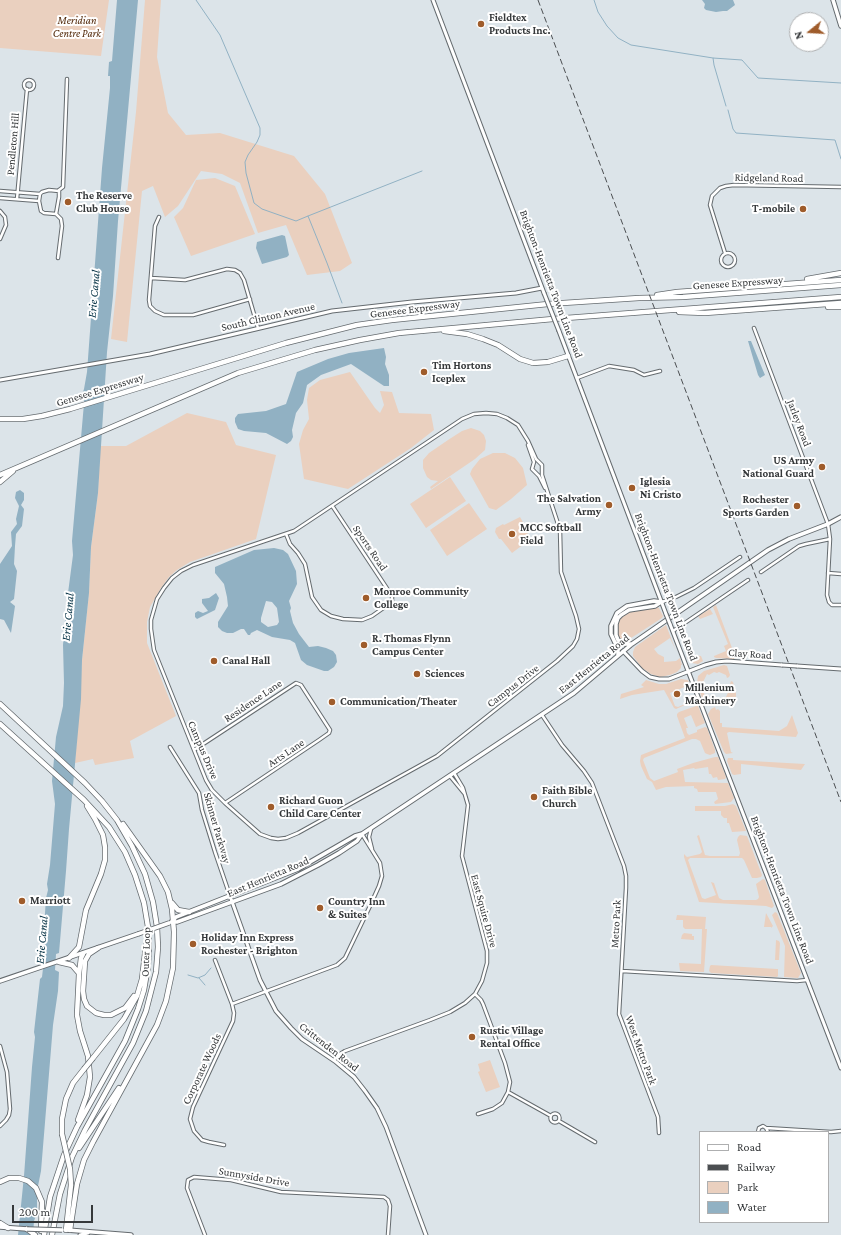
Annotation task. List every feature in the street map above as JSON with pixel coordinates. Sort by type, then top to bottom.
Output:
[{"type":"highway","points":[[782,283],[841,273]]},
{"type":"highway","points":[[639,298],[677,292],[782,283],[841,280]]},
{"type":"highway","name":"Genesee Expressway","points":[[1,419],[23,419],[70,409],[286,343],[357,325],[548,304],[691,296],[841,285]]},
{"type":"highway","name":"Genesee Expressway","points":[[0,475],[71,446],[238,373],[315,350],[360,340],[399,333],[662,310],[841,297]]},
{"type":"highway","points":[[662,310],[705,313],[841,303]]},
{"type":"highway","points":[[807,306],[841,307]]},
{"type":"highway","points":[[428,331],[449,332],[475,336],[498,345],[520,359],[533,363],[548,362],[568,356]]},
{"type":"highway","points":[[0,482],[15,469]]},
{"type":"highway","points":[[0,701],[22,725]]},
{"type":"highway","name":"Outer Loop","points":[[0,704],[85,783],[102,800],[120,824],[141,864],[153,902],[157,927],[157,952],[153,987],[141,1025],[128,1052],[85,1130],[70,1162],[60,1194],[52,1235]]},
{"type":"highway","points":[[0,724],[84,801],[96,819],[105,842],[105,857],[102,872],[85,915],[78,947],[69,961]]},
{"type":"highway","points":[[85,783],[103,799],[119,819],[160,876],[175,908],[181,911],[189,912]]},
{"type":"highway","name":"Outer Loop","points":[[43,1235],[54,1182],[68,1146],[125,1041],[141,1000],[148,971],[148,922],[143,898],[134,870],[120,844],[103,820],[84,801]]},
{"type":"highway","points":[[67,1232],[76,1188],[90,1146],[159,1020],[169,992],[174,958],[170,897]]},
{"type":"highway","points":[[67,1232],[71,1185],[70,1169],[62,1134],[62,1119],[66,1099],[72,1086],[84,1069],[132,1006],[141,986],[144,971],[147,933],[143,898]]},
{"type":"highway","points":[[98,948],[89,954],[85,959],[83,984],[85,1002],[90,1010],[96,1014],[111,1015],[127,1005],[137,991],[144,971]]},
{"type":"highway","points":[[68,1146],[85,1101],[90,1081],[89,1060],[78,1021],[79,974],[83,954]]},
{"type":"highway","points":[[59,962],[69,961]]},
{"type":"highway","points":[[69,961],[79,974]]},
{"type":"highway","points":[[70,1162],[136,1063]]},
{"type":"highway","points":[[0,1182],[9,1178],[21,1179],[31,1183],[38,1191],[42,1204],[43,1235]]},
{"type":"highway","points":[[0,1223],[8,1228]]},
{"type":"highway","points":[[27,1228],[35,1235]]},
{"type":"main road","points":[[833,0],[841,26]]},
{"type":"main road","name":"East Henrietta Road","points":[[171,922],[176,917],[298,869],[355,836],[362,834],[542,715],[583,686],[632,644],[768,550],[788,539],[828,524],[841,517]]},
{"type":"main road","points":[[618,655],[618,649],[611,634],[611,626],[617,613],[627,606],[654,601],[662,602]]},
{"type":"main road","points":[[632,644],[625,644],[618,640],[616,636],[616,624],[618,618],[629,610],[655,606],[662,602]]},
{"type":"main road","name":"East Henrietta Road","points":[[69,961],[98,948],[171,922],[178,922],[281,884],[318,866],[357,841],[362,834]]},
{"type":"main road","points":[[0,981],[59,962]]},
{"type":"main road","points":[[0,1227],[131,1235]]},
{"type":"street","name":"Brighton-Henrietta Town Line Road","points":[[433,0],[666,614],[841,1068]]},
{"type":"street","points":[[56,214],[59,190],[63,186],[67,79]]},
{"type":"street","name":"Pendleton Hill","points":[[17,199],[26,89]]},
{"type":"street","name":"Ridgeland Road","points":[[725,253],[710,205],[712,196],[720,188],[734,185],[841,187]]},
{"type":"street","points":[[0,191],[40,194],[49,190],[59,190]]},
{"type":"street","points":[[40,194],[40,207],[44,213],[56,214],[61,219],[62,226],[58,258]]},
{"type":"street","points":[[0,198],[39,201]]},
{"type":"street","points":[[0,211],[5,217],[6,225],[0,239]]},
{"type":"street","points":[[159,217],[155,226],[151,278],[150,304],[153,310],[160,314],[193,314],[250,299]]},
{"type":"street","name":"Ridgeland Road","points":[[725,253],[732,254],[735,258],[735,263],[732,266],[727,267],[722,263],[721,259],[725,253]]},
{"type":"street","points":[[151,278],[185,280],[232,269],[242,276],[258,328]]},
{"type":"street","name":"South Clinton Avenue","points":[[0,380],[190,345],[332,311],[510,293],[542,288]]},
{"type":"street","name":"Jarley Road","points":[[754,328],[828,524],[830,540],[827,590],[829,602],[832,605],[841,605]]},
{"type":"street","points":[[577,378],[609,366],[634,370],[644,375],[660,371]]},
{"type":"street","name":"Campus Drive","points":[[539,462],[536,459],[524,433],[518,425],[497,414],[474,414],[462,419],[294,531],[193,565],[181,571],[168,583],[157,599],[151,620],[154,650],[206,780],[212,790],[256,832],[274,839],[298,833],[437,756],[568,652],[577,639],[579,629],[561,572],[560,530],[547,493],[542,470]]},
{"type":"street","name":"Campus Drive","points":[[524,433],[534,463]]},
{"type":"street","points":[[539,462],[542,465],[542,470],[536,473],[532,468],[534,463],[539,462]]},
{"type":"street","name":"Campus Drive","points":[[536,473],[547,493]]},
{"type":"street","name":"Sports Road","points":[[286,534],[290,544],[305,564],[314,600],[321,610],[328,615],[339,619],[362,620],[369,618],[390,604],[393,598],[332,507]]},
{"type":"street","points":[[761,572],[799,546],[830,540]]},
{"type":"street","points":[[662,602],[694,588],[740,557]]},
{"type":"street","points":[[828,573],[841,574]]},
{"type":"street","points":[[673,630],[748,580]]},
{"type":"street","name":"Clay Road","points":[[623,651],[642,671],[654,679],[669,679],[705,665],[727,661],[841,669]]},
{"type":"street","name":"Residence Lane","points":[[194,750],[293,684],[296,683],[301,685],[314,706]]},
{"type":"street","name":"Arts Lane","points":[[225,803],[329,733],[330,730],[314,706]]},
{"type":"street","name":"Metro Park","points":[[542,715],[562,745],[592,783],[624,866],[626,888],[622,971]]},
{"type":"street","name":"Skinner Parkway","points":[[170,747],[199,794],[202,810],[230,896]]},
{"type":"street","name":"East Squire Drive","points":[[334,1060],[345,1051],[443,1015],[458,1007],[475,994],[484,975],[487,957],[485,942],[462,860],[462,848],[468,807],[463,788],[454,773]]},
{"type":"street","points":[[450,776],[464,793]]},
{"type":"street","points":[[371,828],[369,838],[374,853]]},
{"type":"street","points":[[232,1004],[337,965],[344,959],[381,880],[382,872],[380,865],[362,834]]},
{"type":"street","name":"Crittenden Road","points":[[230,896],[265,992],[276,1011],[291,1028],[308,1043],[334,1060],[358,1082],[377,1108],[386,1127],[426,1235]]},
{"type":"street","name":"Corporate Woods","points":[[215,960],[234,1013],[232,1024],[193,1107],[191,1115],[192,1128],[199,1137],[205,1141],[224,1144]]},
{"type":"street","points":[[622,971],[797,981],[807,980]]},
{"type":"street","name":"West Metro Park","points":[[622,971],[619,1015],[658,1117],[659,1132]]},
{"type":"street","points":[[475,994],[484,1004],[510,1078],[508,1092],[504,1101],[490,1111],[478,1114]]},
{"type":"street","points":[[0,1046],[7,1072],[10,1109],[9,1115],[0,1126]]},
{"type":"street","points":[[508,1092],[551,1116],[558,1114],[560,1116],[559,1121]]},
{"type":"street","points":[[551,1116],[552,1122],[556,1123],[559,1121],[595,1142]]},
{"type":"street","points":[[758,1131],[760,1127],[763,1126],[766,1128],[815,1131]]},
{"type":"street","points":[[829,1132],[841,1131]]},
{"type":"street","name":"Sunnyside Drive","points":[[205,1235],[187,1188],[188,1180],[194,1177],[231,1180],[281,1192],[384,1197],[388,1200],[390,1206],[388,1235]]},
{"type":"street","points":[[80,1235],[91,1232]]},
{"type":"green space","name":"Meridian Centre Park","points":[[0,0],[109,0],[101,56],[0,48]]},
{"type":"green space","points":[[145,0],[161,0],[157,57],[168,113],[186,135],[220,133],[294,156],[325,194],[352,263],[340,271],[307,275],[286,225],[258,233],[240,183],[222,174],[201,171],[178,206],[165,217],[153,186],[142,191],[127,342],[111,339],[136,112]]},
{"type":"green space","points":[[215,178],[235,186],[255,234],[191,256],[174,217],[183,208],[196,180]]},
{"type":"green space","points":[[350,372],[380,413],[384,405],[380,391],[392,392],[399,413],[431,414],[434,430],[411,448],[348,489],[304,479],[299,444],[303,430],[309,419],[307,400],[309,388],[320,380]]},
{"type":"green space","points":[[187,413],[226,422],[236,445],[276,455],[256,539],[190,562],[177,570],[169,577],[150,607],[147,622],[147,643],[176,716],[130,741],[134,758],[95,765],[93,759],[75,763],[82,660],[89,593],[91,547],[98,493],[100,446],[126,446]]},
{"type":"green space","points":[[471,428],[480,431],[484,435],[486,441],[485,450],[475,459],[431,489],[430,487],[438,481],[431,480],[427,477],[423,468],[423,460],[429,453],[448,440],[462,431]]},
{"type":"green space","points":[[493,453],[505,453],[515,458],[523,468],[527,485],[496,510],[489,508],[470,474],[480,459]]},
{"type":"green space","points":[[450,477],[466,501],[426,528],[410,504]]},
{"type":"green space","points":[[469,503],[487,529],[447,556],[430,530]]},
{"type":"green space","name":"MCC Softball Field","points":[[520,517],[527,529],[528,536],[524,544],[512,553],[501,539],[499,539],[495,532],[496,528]]},
{"type":"green space","points":[[716,605],[735,656],[734,659],[714,657],[726,651],[724,646],[728,644],[713,607]]},
{"type":"green space","points":[[657,607],[663,616],[662,618],[628,640],[622,640],[618,636],[617,626],[620,618],[627,612]]},
{"type":"green space","points":[[710,609],[713,614],[700,619],[698,616]]},
{"type":"green space","points":[[666,625],[676,651],[670,638],[654,649],[658,654],[664,657],[664,662],[676,661],[680,658],[682,665],[677,672],[660,677],[651,674],[642,668],[633,656],[633,652],[635,647]]},
{"type":"green space","points":[[687,655],[701,656],[703,661],[698,664],[692,663],[688,660]]},
{"type":"green space","points":[[724,665],[727,666],[730,675],[729,677],[727,678],[726,675],[719,672],[714,672],[709,675],[707,674],[701,686],[703,687],[706,698],[711,703],[711,705],[708,706],[704,704],[697,683],[698,676],[704,671]]},
{"type":"green space","points":[[681,679],[688,680],[692,691],[690,693],[687,686],[670,693],[675,706],[678,707],[692,701],[691,697],[693,696],[695,696],[696,700],[676,709],[664,690],[632,695],[620,699],[621,694],[644,687],[641,685],[646,680],[659,684],[666,684]]},
{"type":"green space","points":[[731,681],[733,682],[736,693],[736,702],[734,703],[734,700],[724,700],[723,702],[714,704],[714,701],[726,697],[731,686]]},
{"type":"green space","points":[[698,706],[705,723],[696,727],[691,715],[684,718],[688,728],[686,728],[687,733],[689,735],[697,732],[697,730],[705,727],[707,728],[715,753],[710,755],[705,753],[700,741],[692,739],[644,758],[643,760],[650,778],[654,781],[678,772],[677,769],[693,763],[718,757],[726,777],[725,779],[718,780],[717,777],[713,778],[711,774],[709,774],[708,767],[694,768],[683,770],[685,782],[728,783],[734,798],[731,802],[715,804],[714,802],[718,799],[716,792],[698,792],[694,786],[666,787],[656,790],[652,782],[647,779],[641,766],[641,755],[685,738],[677,714]]},
{"type":"green space","points":[[715,707],[716,710],[718,709],[720,711],[720,723],[722,723],[722,727],[779,731],[787,726],[792,715],[798,733],[796,737],[729,732],[727,733],[731,752],[733,753],[726,754],[708,714],[711,709]]},
{"type":"green space","points":[[728,758],[733,758],[733,760],[805,764],[801,770],[741,764],[741,774],[734,775],[732,774],[727,761]]},
{"type":"green space","points":[[733,804],[736,806],[746,831],[732,832],[729,823],[727,823],[727,818],[724,818],[721,815],[721,811],[695,811],[695,806],[725,806]]},
{"type":"green space","points":[[699,835],[705,855],[710,856],[739,856],[738,837],[740,835],[747,836],[762,875],[761,877],[752,878],[742,858],[690,858],[688,860],[702,898],[705,899],[716,895],[711,882],[714,883],[719,898],[723,900],[756,900],[759,897],[756,884],[763,879],[765,880],[774,906],[772,908],[766,906],[699,902],[684,854],[687,857],[700,854],[702,852],[697,836]]},
{"type":"green space","points":[[775,912],[777,913],[801,973],[798,978],[784,977],[785,946],[772,915]]},
{"type":"green space","points":[[766,913],[773,926],[771,928],[764,927]]},
{"type":"green space","points":[[677,915],[706,917],[705,929],[707,929],[704,972],[680,971],[679,963],[701,964],[702,929],[685,929],[683,927],[683,920],[676,920]]},
{"type":"green space","points":[[684,933],[692,934],[692,936],[694,936],[694,940],[681,939]]},
{"type":"green space","points":[[776,940],[780,943],[779,960],[775,960]]},
{"type":"green space","points":[[711,965],[778,969],[778,976],[711,973],[709,971]]},
{"type":"green space","points":[[490,1060],[500,1087],[486,1092],[478,1072],[480,1071],[478,1064]]},
{"type":"water","name":"Erie Canal","points":[[117,0],[138,0],[107,352],[98,493],[91,547],[89,593],[82,660],[81,699],[59,953],[56,954],[55,970],[59,972],[58,991],[53,1025],[41,1171],[37,1191],[37,1213],[34,1221],[33,1235],[18,1235],[35,1037],[34,1032],[40,979],[42,977],[44,960],[42,958],[46,898],[48,890],[47,884],[55,804],[52,781],[56,737],[63,706],[63,645],[65,620],[68,618],[68,593],[73,555],[72,541],[85,392],[83,392],[87,372],[102,168],[110,88],[110,76],[108,76],[109,62],[112,61]]},
{"type":"water","points":[[702,0],[733,0],[735,5],[727,11],[716,12],[706,10],[704,8],[705,4]]},
{"type":"water","points":[[282,235],[285,236],[289,255],[287,257],[262,264],[256,248],[257,242]]},
{"type":"water","points":[[748,341],[751,341],[765,375],[760,378],[758,375]]},
{"type":"water","points":[[384,348],[386,357],[385,364],[389,375],[389,386],[384,386],[351,364],[321,375],[307,385],[303,403],[296,413],[292,430],[293,437],[287,444],[266,433],[238,429],[235,418],[238,414],[266,411],[286,404],[297,372],[328,359],[349,353]]},
{"type":"water","points":[[20,490],[24,493],[24,500],[21,505],[24,509],[22,526],[16,534],[14,564],[17,571],[14,599],[10,602],[15,606],[11,633],[4,620],[0,619],[0,564],[12,546],[11,532],[17,524],[16,519],[19,506],[15,498],[16,492]]},
{"type":"water","points":[[274,548],[283,550],[288,554],[296,571],[297,584],[289,601],[293,623],[309,647],[318,646],[326,648],[333,651],[336,655],[337,662],[334,667],[328,671],[307,665],[301,660],[295,643],[290,640],[272,637],[257,630],[250,635],[248,635],[244,629],[233,633],[227,633],[218,627],[218,622],[228,606],[224,584],[215,573],[215,567],[254,550]],"holes":[[[266,601],[272,602],[277,608],[279,622],[277,625],[268,627],[261,622],[261,618]]]},
{"type":"water","points":[[216,593],[219,598],[215,610],[197,619],[195,617],[195,613],[198,611],[203,613],[208,611],[202,603],[202,599],[209,598]]},
{"type":"waterway","points":[[196,0],[220,35],[260,128],[260,135],[257,142],[245,162],[246,173],[254,203],[262,209],[296,221],[308,216],[342,303]]},
{"type":"waterway","points":[[594,0],[598,12],[607,26],[618,38],[631,45],[713,58]]},
{"type":"waterway","points":[[726,106],[713,58],[742,60],[758,78],[841,83]]},
{"type":"waterway","points":[[728,110],[733,129],[736,133],[835,140],[841,159]]},
{"type":"waterway","points":[[308,216],[422,171]]},
{"type":"waterway","points":[[188,975],[198,978],[205,975],[211,968]]},
{"type":"waterway","points":[[199,978],[205,985]]},
{"type":"railway","points":[[538,0],[841,802]]},
{"type":"place","name":"Fieldtex Products Inc.","points":[[481,24]]},
{"type":"place","name":"The Reserve Club House","points":[[68,202]]},
{"type":"place","name":"T-mobile","points":[[803,209]]},
{"type":"place","name":"Tim Hortons Iceplex","points":[[424,372]]},
{"type":"place","name":"US Army National Guard","points":[[822,467]]},
{"type":"place","name":"Iglesia Ni Cristo","points":[[632,488]]},
{"type":"place","name":"The Salvation Army","points":[[609,505]]},
{"type":"place","name":"Rochester Sports Garden","points":[[797,506]]},
{"type":"place","name":"MCC Softball Field","points":[[512,534]]},
{"type":"place","name":"Monroe Community College","points":[[366,598]]},
{"type":"place","name":"R. Thomas Flynn Campus Center","points":[[364,645]]},
{"type":"place","name":"Canal Hall","points":[[214,661]]},
{"type":"place","name":"Sciences","points":[[417,674]]},
{"type":"place","name":"Millenium Machinery","points":[[677,694]]},
{"type":"place","name":"Communication/Theater","points":[[332,702]]},
{"type":"place","name":"Faith Bible Church","points":[[534,797]]},
{"type":"place","name":"Richard Guon Child Care Center","points":[[271,807]]},
{"type":"place","name":"Marriott","points":[[22,901]]},
{"type":"place","name":"Country Inn & Suites","points":[[320,908]]},
{"type":"place","name":"Holiday Inn Express Rochester - Brighton","points":[[193,944]]},
{"type":"place","name":"Rustic Village Rental Office","points":[[472,1037]]}]
